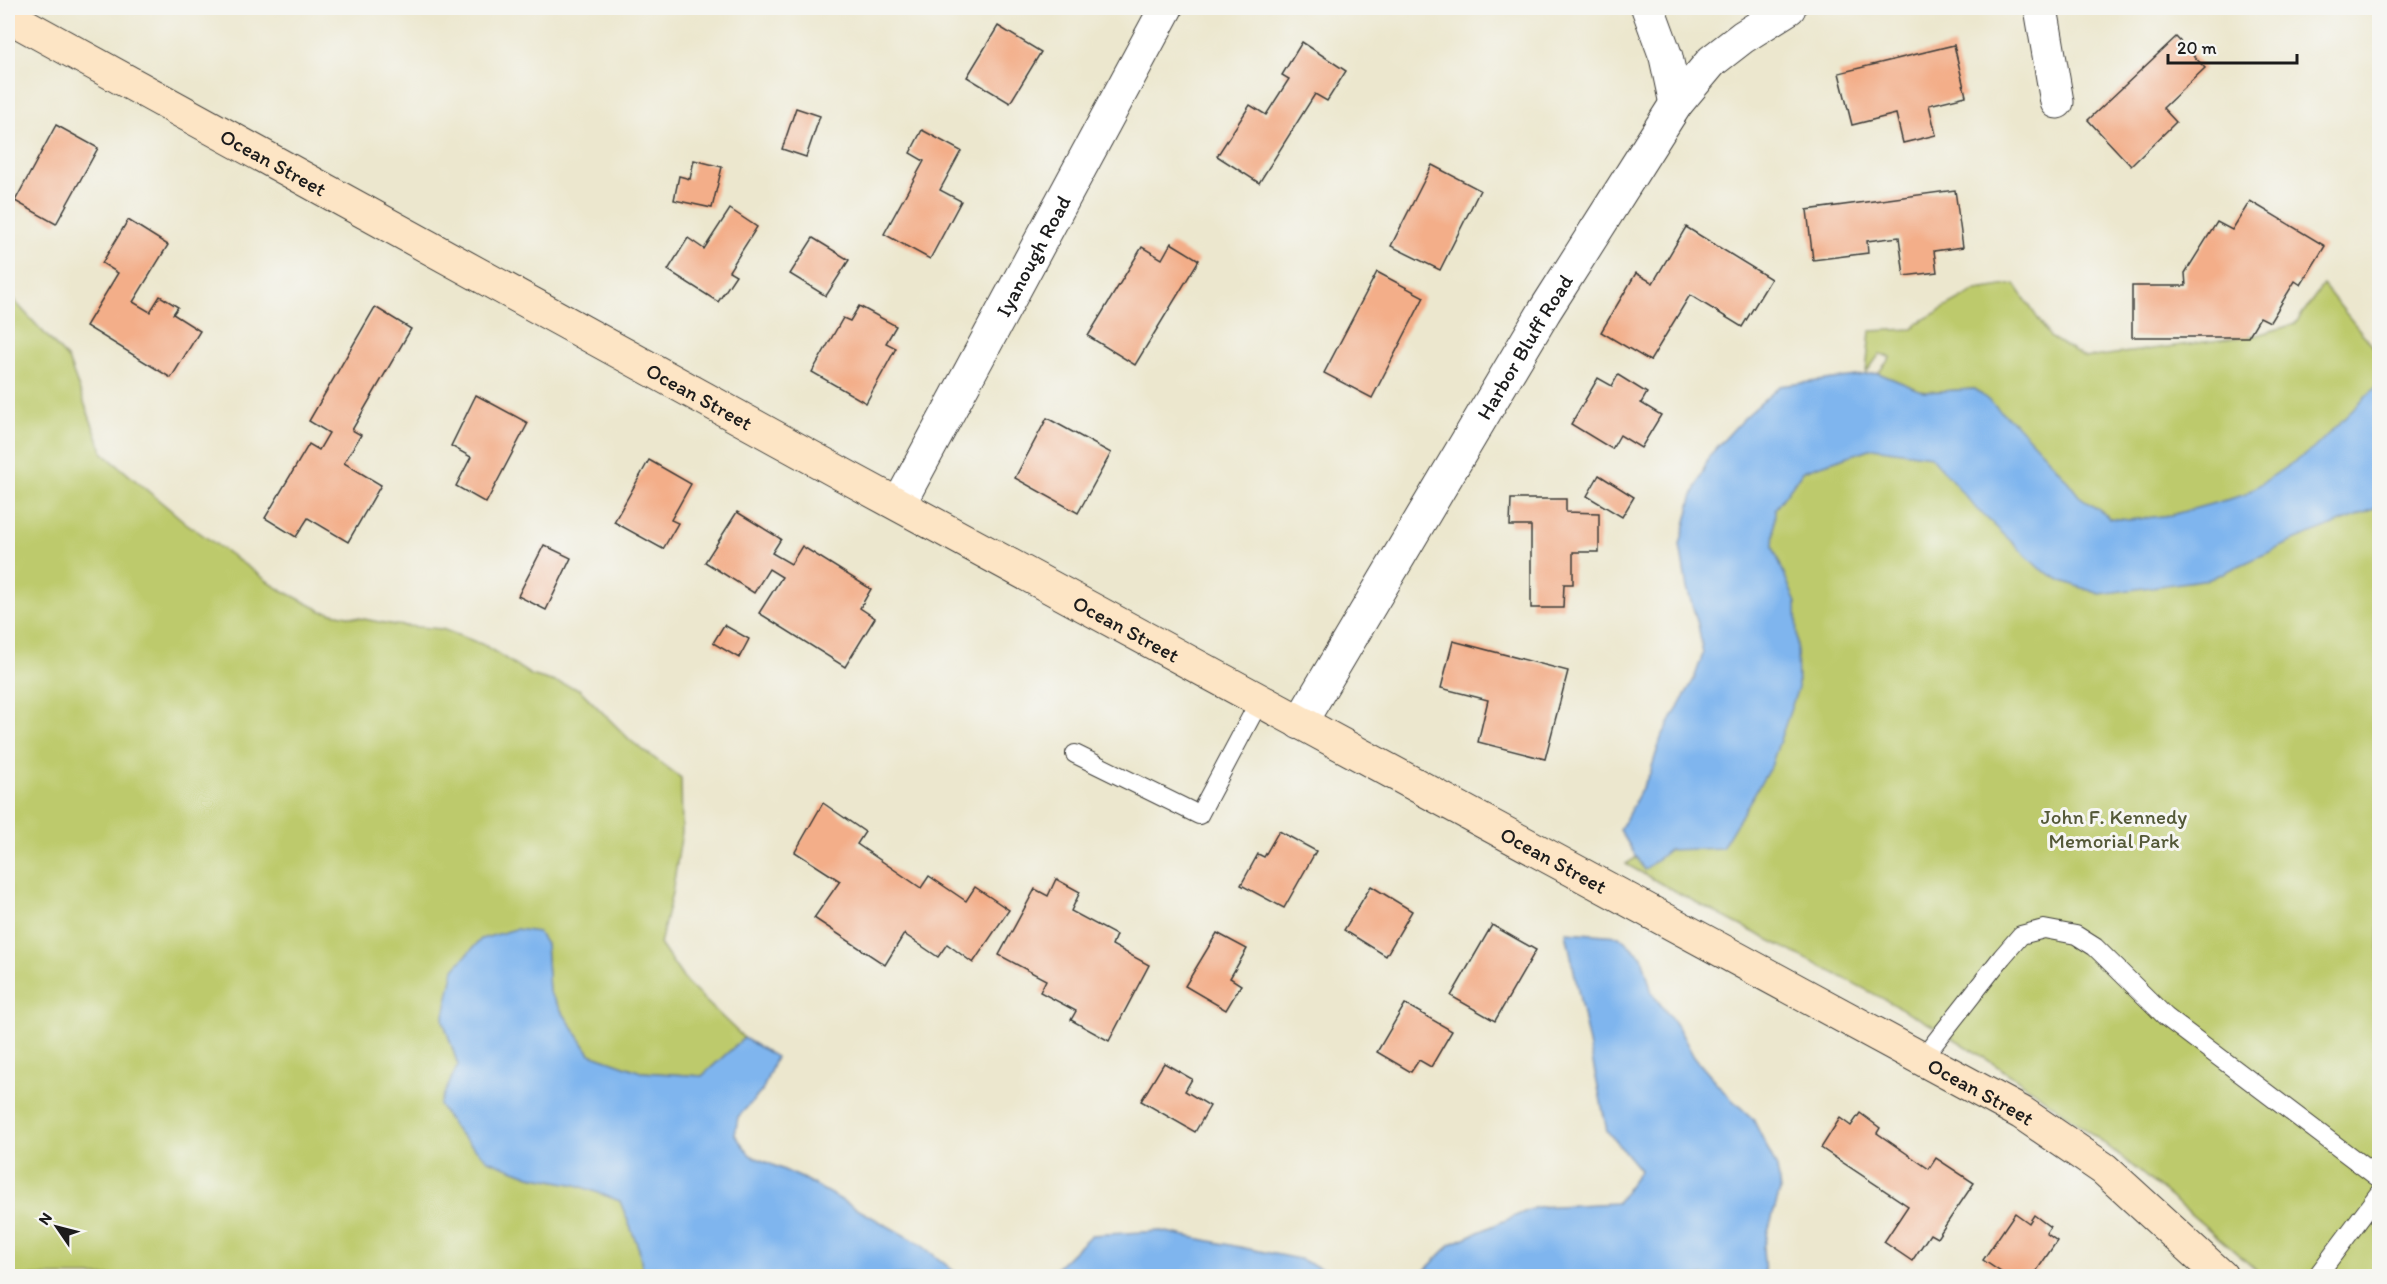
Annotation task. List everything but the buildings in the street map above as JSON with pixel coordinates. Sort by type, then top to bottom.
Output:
[{"type":"main road","name":"Ocean Street","points":[[8,16],[1300,723],[2022,1113],[2104,1169],[2221,1276]]},
{"type":"street","name":"Iyanough Road","points":[[899,504],[1166,8]]},
{"type":"street","points":[[1647,8],[1666,57],[1676,104]]},
{"type":"street","name":"Harbor Bluff Road","points":[[1300,723],[1544,312],[1676,104],[1712,61],[1743,36],[1789,8]]},
{"type":"street","points":[[2041,8],[2057,102]]},
{"type":"lane","points":[[1075,754],[1199,815],[1260,700]]},
{"type":"lane","points":[[1922,1059],[2021,935],[2044,929],[2076,935],[2096,947],[2166,1017],[2379,1179]]},
{"type":"lane","points":[[2317,1276],[2379,1192]]},
{"type":"green space","points":[[2015,284],[2050,337],[2085,358],[2257,335],[2295,324],[2323,285],[2379,354],[2379,434],[2187,534],[2110,518],[2079,496],[2058,469],[1975,389],[1924,392],[1878,373],[1891,357],[1879,355],[1866,373],[1870,331],[1913,329],[1919,322],[1977,290]]},
{"type":"green space","points":[[8,294],[68,359],[103,453],[186,523],[276,587],[322,611],[395,625],[442,629],[484,645],[531,675],[579,689],[631,741],[681,778],[682,832],[672,893],[660,944],[686,982],[744,1038],[702,1076],[641,1072],[590,1054],[549,992],[546,945],[443,1020],[458,1065],[530,1176],[577,1185],[620,1201],[639,1249],[644,1276],[8,1276]]},
{"type":"green space","name":"John F. Kennedy Memorial Park","points":[[1909,438],[2052,542],[2379,477],[2379,1276],[2263,1276],[2144,1175],[2062,1111],[1976,1052],[1893,1004],[1702,906],[1626,864],[1654,846],[1756,466]]},
{"type":"water","points":[[1878,373],[1924,392],[1975,389],[2017,425],[2058,469],[2079,496],[2110,518],[2129,520],[2171,515],[2244,495],[2313,449],[2379,384],[2379,507],[2296,540],[2210,579],[2100,594],[2062,581],[2040,569],[1974,506],[1931,456],[1873,448],[1803,471],[1775,509],[1773,547],[1796,603],[1798,688],[1771,766],[1722,848],[1669,850],[1644,870],[1620,830],[1650,773],[1661,738],[1694,679],[1703,654],[1698,624],[1687,588],[1680,545],[1692,498],[1709,456],[1743,419],[1780,386]]},
{"type":"water","points":[[516,929],[538,932],[546,944],[549,992],[590,1054],[641,1072],[702,1076],[744,1038],[776,1057],[762,1091],[738,1117],[735,1135],[750,1155],[802,1178],[920,1244],[960,1276],[644,1276],[639,1249],[620,1201],[577,1185],[530,1176],[488,1160],[458,1133],[439,1105],[458,1065],[443,1020],[454,969],[481,939]]},
{"type":"water","points":[[1566,932],[1619,936],[1642,957],[1652,993],[1679,1029],[1694,1057],[1726,1094],[1753,1119],[1777,1168],[1780,1191],[1763,1248],[1765,1276],[1419,1276],[1451,1244],[1536,1207],[1617,1203],[1640,1170],[1607,1131]]},
{"type":"water","points":[[1161,1231],[1299,1259],[1340,1276],[1048,1276],[1091,1235]]}]
